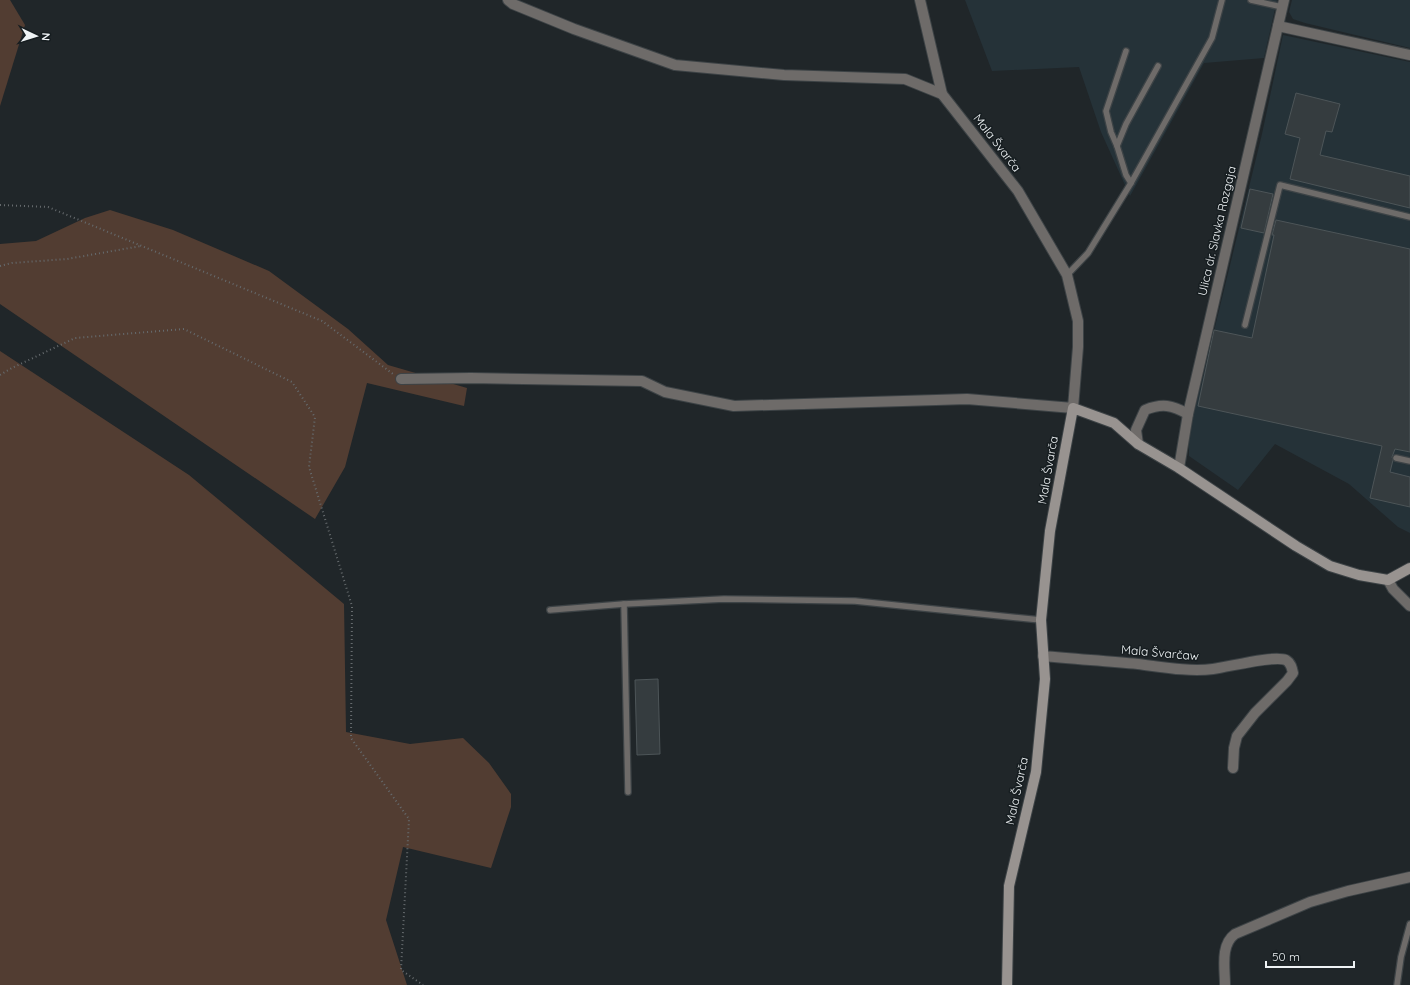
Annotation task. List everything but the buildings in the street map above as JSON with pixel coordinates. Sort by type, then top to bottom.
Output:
[{"type":"street","points":[[508,0],[513,4],[574,29],[676,65],[784,75],[905,79],[942,94]]},
{"type":"street","name":"Mala Švarča","points":[[920,0],[942,94],[1018,191],[1067,275],[1078,320],[1078,347],[1073,408],[1050,531],[1041,620],[1045,679],[1036,772],[1009,886],[1008,985]]},
{"type":"street","name":"Ulica dr. Slavka Rozgaja","points":[[1179,468],[1188,414],[1283,3]]},
{"type":"street","points":[[1278,26],[1410,55]]},
{"type":"street","points":[[401,379],[472,378],[642,381],[665,392],[734,406],[967,398],[1073,408],[1114,423],[1138,444],[1179,468],[1296,546],[1330,566],[1359,575],[1388,580],[1410,568]]},
{"type":"street","points":[[1138,444],[1136,430],[1145,410],[1156,406],[1165,405],[1179,409],[1188,414]]},
{"type":"street","points":[[1388,580],[1393,589],[1410,606]]},
{"type":"street","name":"Mala Švarčaw","points":[[1043,656],[1193,670],[1213,669],[1262,660],[1282,659],[1287,661],[1290,664],[1293,673],[1255,713],[1237,736],[1234,748],[1233,768]]},
{"type":"street","points":[[1225,985],[1225,952],[1229,938],[1235,934],[1310,902],[1348,891],[1410,877]]},
{"type":"lane","points":[[1067,275],[1088,253],[1131,183],[1212,38],[1222,0]]},
{"type":"lane","points":[[1251,0],[1283,3]]},
{"type":"lane","points":[[1126,51],[1106,111],[1111,132],[1126,175],[1131,183]]},
{"type":"lane","points":[[1117,146],[1126,124],[1158,66]]},
{"type":"lane","points":[[1245,325],[1280,186],[1410,217]]},
{"type":"lane","points":[[1396,458],[1410,461]]},
{"type":"lane","points":[[550,610],[624,604],[724,599],[855,601],[1041,620]]},
{"type":"lane","points":[[624,604],[628,792]]},
{"type":"lane","points":[[1397,985],[1401,957],[1410,924]]},
{"type":"path","points":[[0,205],[48,207],[322,321],[401,379]]},
{"type":"path","points":[[0,266],[12,263],[67,259],[141,246]]},
{"type":"path","points":[[0,375],[75,338],[184,330],[292,382],[315,417],[309,467],[352,606],[351,738],[409,820],[401,970],[423,985]]},
{"type":"shaded area","points":[[0,0],[10,0],[25,25],[0,106]]},
{"type":"shaded area","points":[[965,0],[1277,0],[1264,58],[1204,63],[1130,196],[1101,132],[1079,67],[992,71]]},
{"type":"shaded area","points":[[1292,0],[1410,0],[1410,48],[1293,19],[1289,12]]},
{"type":"shaded area","points":[[1283,35],[1410,62],[1410,533],[1398,527],[1349,484],[1275,444],[1238,490],[1189,456],[1189,444],[1194,413],[1262,134]]},
{"type":"shaded area","points":[[110,210],[173,230],[269,271],[348,329],[388,365],[467,388],[464,406],[367,383],[345,467],[315,519],[0,304],[0,244],[36,241],[85,218]]},
{"type":"shaded area","points":[[0,351],[189,475],[344,604],[346,732],[410,744],[463,738],[489,763],[511,794],[511,807],[491,868],[403,847],[386,920],[407,985],[0,985]]}]
